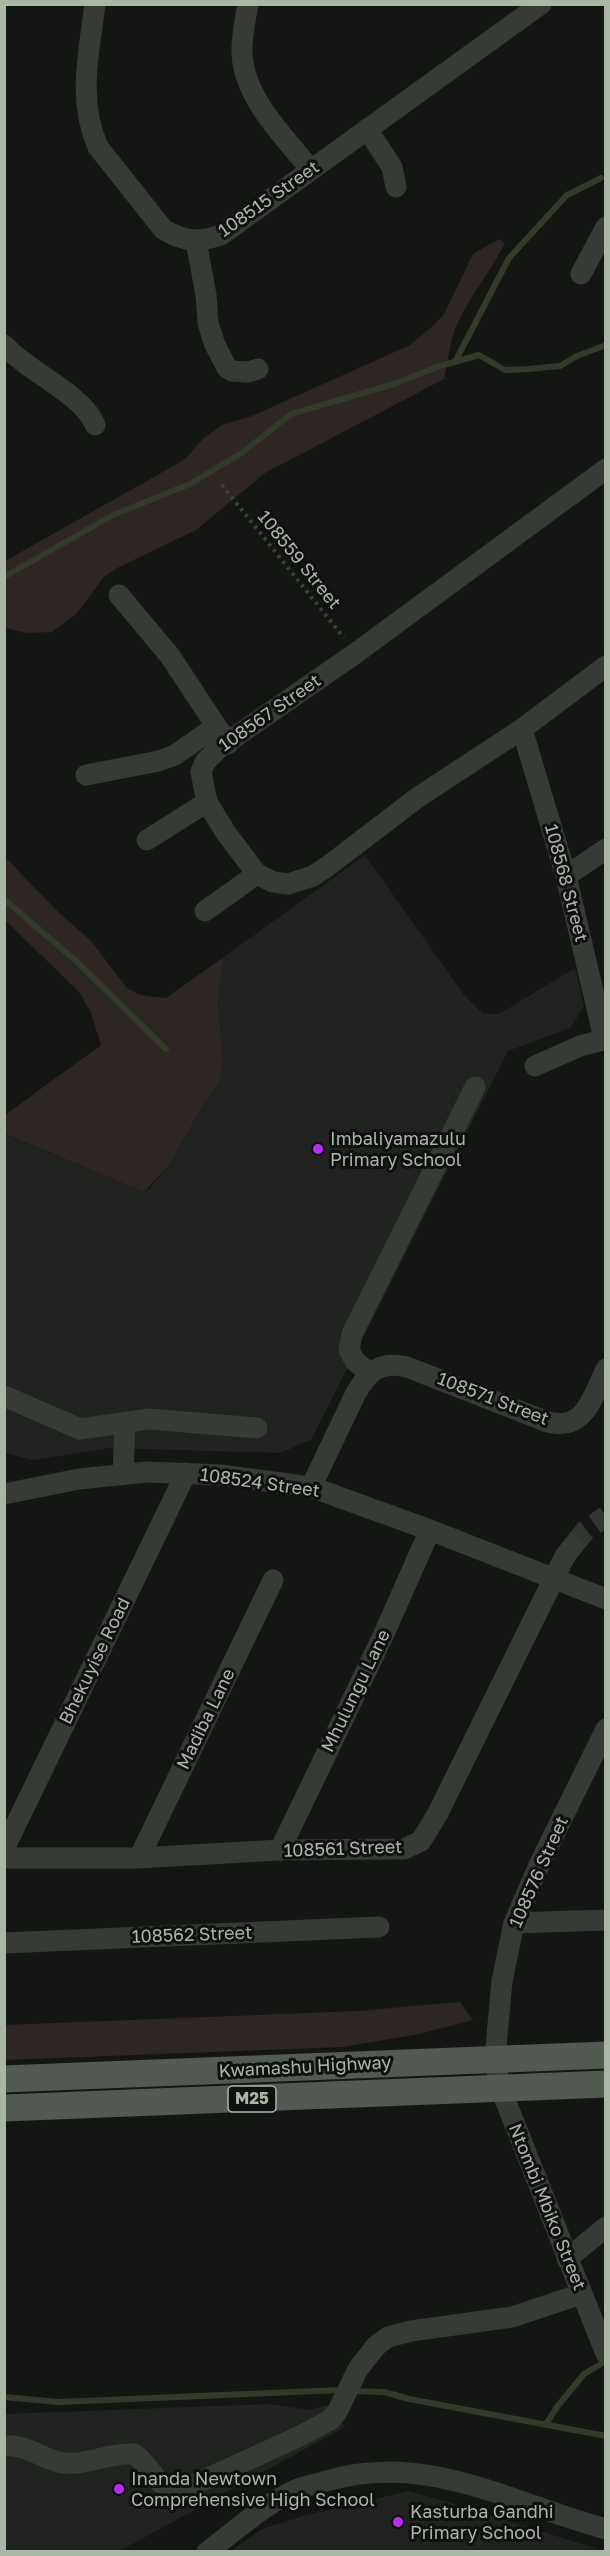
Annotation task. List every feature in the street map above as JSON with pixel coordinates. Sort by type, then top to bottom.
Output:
[{"type":"main road","name":"Kwamashu Highway","points":[[4,2079],[606,2055]]},
{"type":"main road","name":"Kwamashu Highway","points":[[4,2108],[393,2094],[500,2087],[606,2085]]},
{"type":"street","name":"108515 Street","points":[[95,4],[84,95],[88,124],[93,137],[98,147],[163,229],[172,235],[196,241],[220,235],[541,4]]},
{"type":"street","points":[[248,4],[242,57],[252,90],[262,107],[311,170]]},
{"type":"street","points":[[366,129],[392,168],[396,187]]},
{"type":"street","points":[[581,274],[606,227]]},
{"type":"street","points":[[196,241],[206,295],[208,323],[214,345],[227,368],[232,371],[248,372],[258,369]]},
{"type":"street","points":[[4,345],[20,360],[90,412],[95,425]]},
{"type":"street","name":"108567 Street","points":[[257,874],[226,833],[207,802],[201,772],[212,755],[356,653],[606,469]]},
{"type":"street","points":[[119,595],[170,656],[228,744]]},
{"type":"street","points":[[205,911],[257,874],[273,882],[288,884],[313,876],[417,798],[522,729],[606,666]]},
{"type":"street","points":[[86,775],[159,761],[175,755],[215,727]]},
{"type":"street","name":"108568 Street","points":[[522,729],[566,876],[605,1038]]},
{"type":"street","points":[[147,840],[207,802]]},
{"type":"street","points":[[566,876],[606,849]]},
{"type":"street","points":[[535,1066],[558,1054],[605,1038]]},
{"type":"street","points":[[311,1487],[356,1393],[369,1373],[355,1361],[349,1350],[351,1335],[475,1087]]},
{"type":"street","name":"108571 Street","points":[[369,1373],[384,1365],[396,1365],[422,1372],[545,1420],[566,1424],[576,1421],[583,1415],[606,1369]]},
{"type":"street","points":[[4,1396],[73,1428],[89,1429],[149,1419],[257,1428]]},
{"type":"street","points":[[123,1473],[125,1422]]},
{"type":"street","name":"108524 Street","points":[[4,1494],[38,1486],[123,1473],[221,1475],[311,1487],[430,1530],[606,1599]]},
{"type":"street","name":"Bhekuyise Road","points":[[4,1849],[186,1473]]},
{"type":"street","name":"Mhulungu Lane","points":[[280,1851],[383,1636],[430,1530]]},
{"type":"street","name":"108561 Street","points":[[4,1858],[139,1858],[280,1851],[384,1851],[404,1849],[422,1840],[438,1814],[565,1556],[573,1546]]},
{"type":"street","name":"Madiba Lane","points":[[139,1858],[273,1580]]},
{"type":"street","name":"108576 Street","points":[[495,2058],[502,1982],[514,1923],[540,1863],[606,1729]]},
{"type":"street","points":[[514,1923],[606,1920]]},
{"type":"street","name":"108562 Street","points":[[4,1943],[379,1927]]},
{"type":"street","name":"Ntombi Mbiko Street","points":[[495,2058],[500,2087],[603,2347]]},
{"type":"street","points":[[567,2259],[606,2227]]},
{"type":"street","points":[[4,2446],[24,2446],[59,2462],[68,2463],[120,2453],[134,2454],[165,2488],[184,2489],[330,2420],[337,2412],[358,2368],[376,2346],[388,2337],[411,2331],[512,2317],[581,2294]]},
{"type":"street","points":[[207,2552],[245,2522],[295,2490],[339,2477],[374,2471],[407,2471],[441,2476],[606,2529]]},
{"type":"path","name":"108559 Street","points":[[222,485],[356,653]]},
{"type":"shaded area","points":[[499,239],[505,243],[455,329],[444,379],[265,473],[196,530],[117,568],[104,577],[77,613],[52,632],[27,633],[5,628],[5,561],[184,460],[204,438],[222,425],[252,416],[410,345],[444,314],[473,254]]},
{"type":"shaded area","name":"Imbaliyamazulu Primary School","points":[[365,855],[464,995],[483,1014],[499,1014],[575,968],[584,1007],[570,1028],[508,1051],[311,1440],[280,1453],[110,1448],[33,1460],[5,1453],[4,1134],[144,1192],[150,1188],[170,1164],[203,1105],[220,1081],[223,1059],[218,1002],[224,957]]},
{"type":"shaded area","points":[[5,857],[57,911],[91,941],[127,988],[140,995],[166,998],[224,957],[218,1002],[223,1059],[220,1081],[203,1105],[170,1164],[144,1192],[5,1134],[5,1115],[101,1045],[91,1013],[80,993],[5,920]]},
{"type":"shaded area","points":[[460,2002],[473,2020],[419,2034],[342,2047],[5,2060],[5,2025],[358,2011]]},
{"type":"shaded area","name":"Inanda Newtown Comprehensive High School","points":[[269,2404],[310,2410],[328,2405],[345,2427],[120,2551],[5,2552],[4,2414]]},
{"type":"shaded area","name":"Kasturba Gandhi Primary School","points":[[409,2491],[604,2551],[231,2551],[262,2529],[303,2516]]},
{"type":"waterway","points":[[455,362],[509,258],[567,195],[601,178]]},
{"type":"waterway","points":[[4,577],[113,515],[190,484],[243,452],[291,414],[394,384],[440,366],[479,355],[505,370],[528,369],[560,366],[577,356],[606,345]]},
{"type":"waterway","points":[[4,899],[76,961],[166,1049]]},
{"type":"waterway","points":[[546,2424],[584,2374],[606,2361]]},
{"type":"waterway","points":[[4,2397],[58,2402],[342,2390]]},
{"type":"waterway","points":[[353,2391],[384,2392],[409,2399],[606,2436]]},
{"type":"tunnel","points":[[573,1546],[585,1531],[606,1516]]},
{"type":"place","name":"Imbaliyamazulu Primary School","points":[[318,1149]]},
{"type":"place","name":"Inanda Newtown Comprehensive High School","points":[[119,2489]]},
{"type":"place","name":"Kasturba Gandhi Primary School","points":[[398,2522]]}]
